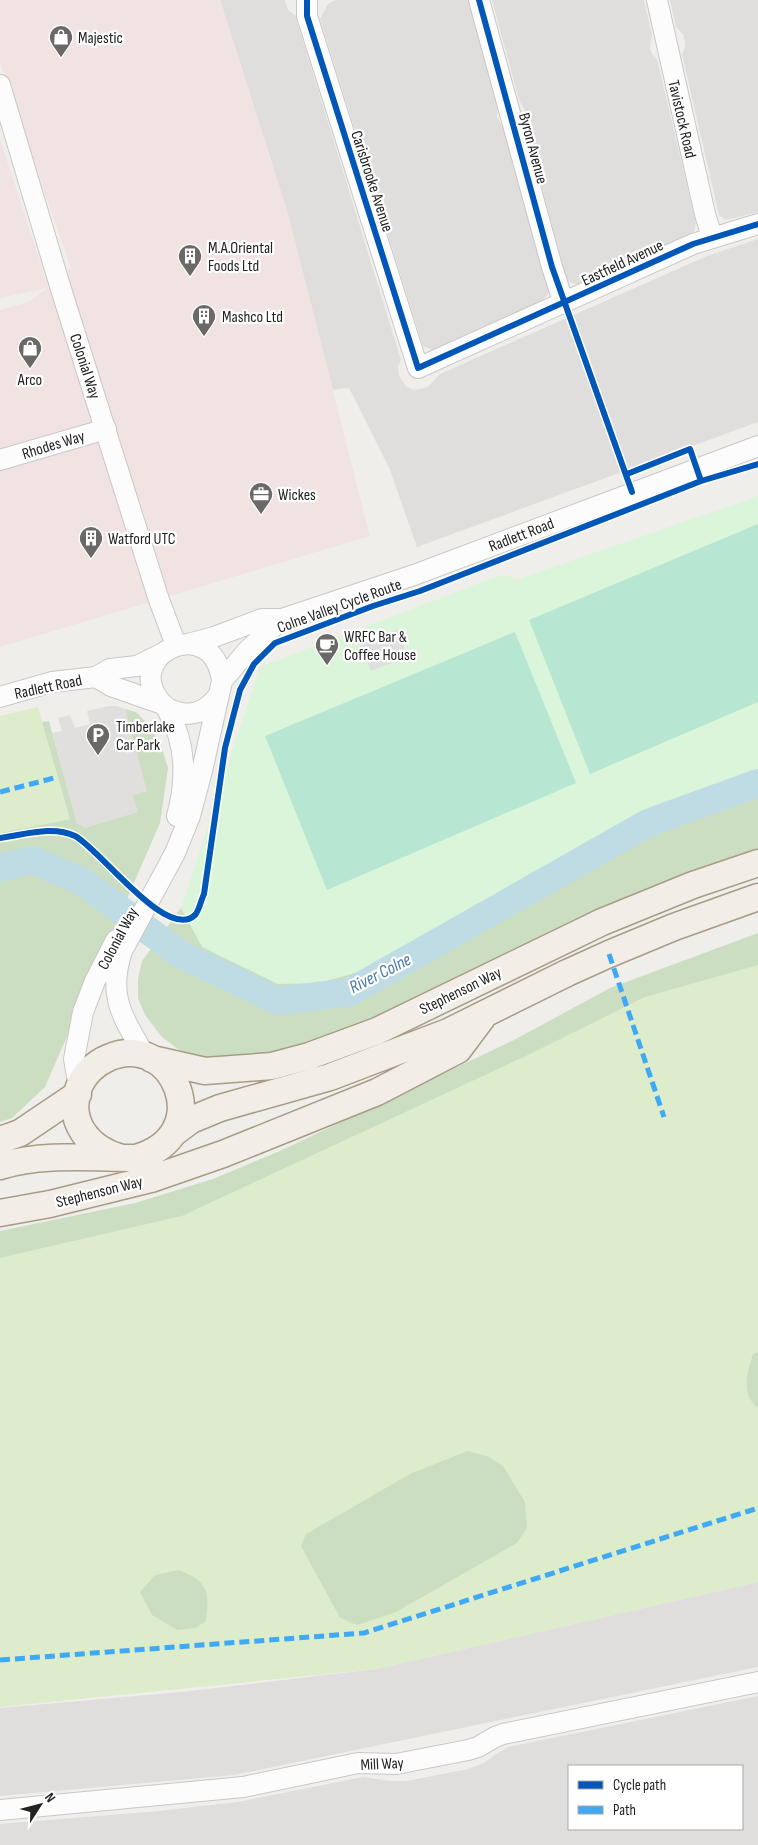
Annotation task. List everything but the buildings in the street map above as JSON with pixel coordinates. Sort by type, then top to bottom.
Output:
[{"type":"main road","name":"Stephenson Way","points":[[148,1058],[205,1071],[272,1066],[309,1056],[377,1031],[602,922],[685,888],[758,864]]},
{"type":"main road","name":"Stephenson Way","points":[[175,1132],[191,1120],[220,1108],[340,1074],[448,1032],[609,954],[758,897]]},
{"type":"main road","name":"Stephenson Way","points":[[0,1213],[50,1204],[151,1179],[223,1154],[377,1092],[458,1050],[485,1014]]},
{"type":"main road","points":[[128,1053],[148,1058],[170,1073],[178,1088],[181,1102],[180,1115],[175,1132],[161,1148],[150,1154],[136,1158],[122,1158],[108,1154],[92,1144],[83,1133],[78,1118],[76,1102],[79,1090],[86,1075],[101,1061],[114,1055],[128,1053]]},
{"type":"main road","points":[[0,1140],[20,1133],[79,1090]]},
{"type":"main road","name":"Stephenson Way","points":[[0,1166],[45,1158],[122,1158]]},
{"type":"street","name":"Carisbrooke Avenue","points":[[306,0],[306,16],[418,368]]},
{"type":"street","name":"Byron Avenue","points":[[479,0],[552,267],[564,304]]},
{"type":"street","name":"Tavistock Road","points":[[657,0],[705,214],[712,237]]},
{"type":"street","name":"Colonial Way","points":[[0,85],[60,286],[175,647]]},
{"type":"street","name":"Eastfield Avenue","points":[[418,368],[712,237],[758,224]]},
{"type":"street","name":"Rhodes Way","points":[[0,460],[106,429]]},
{"type":"street","name":"Radlett Road","points":[[0,697],[52,682],[96,677],[110,669],[137,666],[175,647],[214,637],[262,619],[282,619],[414,575],[758,446]]},
{"type":"street","name":"Radlett Road","points":[[220,688],[247,651],[282,619]]},
{"type":"street","points":[[175,647],[202,647],[213,655],[220,667],[220,688],[212,704],[201,711],[188,714],[174,712],[164,706],[154,693],[152,677],[156,661],[175,647]]},
{"type":"street","name":"Radlett Road","points":[[96,677],[111,686],[164,706]]},
{"type":"street","name":"Colonial Way","points":[[79,1090],[74,1059],[83,1012],[95,981],[117,949],[156,878],[175,853],[190,816],[220,688]]},
{"type":"street","name":"Colonial Way","points":[[156,878],[175,826],[182,798],[183,753],[175,722],[164,706]]},
{"type":"street","name":"Colonial Way","points":[[117,949],[118,1003],[126,1023],[148,1058]]},
{"type":"street","name":"Mill Way","points":[[0,1810],[242,1787],[358,1764],[396,1764],[468,1750],[503,1734],[758,1682]]},
{"type":"shaded area","points":[[0,0],[220,0],[287,211],[370,536],[0,647],[0,310],[29,302],[47,288],[0,298],[0,139],[48,286],[71,268],[0,63]]},
{"type":"shaded area","points":[[220,0],[285,0],[288,10],[295,15],[401,360],[398,367],[399,376],[406,386],[414,390],[428,387],[440,374],[707,256],[758,239],[758,422],[417,547],[390,470],[349,388],[333,390],[287,211]]},
{"type":"shaded area","points":[[336,0],[470,0],[498,106],[497,117],[504,129],[549,292],[542,302],[433,350],[423,346],[320,19],[328,4]]},
{"type":"shaded area","points":[[492,0],[644,0],[652,35],[650,48],[652,54],[657,59],[696,223],[694,232],[578,285],[567,281],[524,121],[526,112],[519,100]]},
{"type":"shaded area","points":[[670,0],[758,0],[758,212],[726,220],[719,215],[682,54],[685,48],[685,41],[683,34],[676,27]]},
{"type":"shaded area","points":[[399,629],[407,657],[371,671],[359,643]]},
{"type":"shaded area","name":"Timberlake Car Park","points":[[109,706],[125,709],[147,791],[133,795],[138,812],[85,828],[77,823],[52,733],[62,731],[58,718],[70,715],[75,728],[90,724],[87,711]]},
{"type":"shaded area","points":[[758,1582],[758,1667],[234,1775],[0,1796],[0,1708],[181,1692],[376,1669]]},
{"type":"shaded area","points":[[758,1696],[758,1845],[0,1845],[0,1824],[159,1811],[238,1802],[363,1777],[390,1781],[407,1781],[468,1769],[484,1763],[508,1747]]},
{"type":"green space","points":[[758,496],[758,779],[704,798],[558,867],[426,940],[371,968],[319,983],[278,984],[202,947],[181,908],[260,667],[501,575],[519,579]]},
{"type":"green space","points":[[758,524],[758,702],[590,774],[529,620]]},
{"type":"green space","points":[[515,632],[576,783],[327,890],[265,736]]},
{"type":"green space","points":[[38,707],[70,819],[0,833],[0,716]]},
{"type":"green space","points":[[125,709],[136,712],[150,726],[161,745],[168,768],[160,823],[45,1087],[12,1118],[0,1122],[0,833],[70,819],[42,722],[49,721],[77,823],[133,795],[146,791]]},
{"type":"green space","points":[[758,779],[758,854],[327,1044],[220,1061],[183,1053],[162,1037],[145,1015],[138,998],[138,979],[142,961],[181,908],[203,947],[319,983],[371,968],[426,940],[637,824],[745,782]]},
{"type":"green space","points":[[758,933],[758,965],[645,997],[526,1056],[182,1216],[0,1258],[0,1231],[135,1203],[213,1179],[282,1150],[514,1040],[610,988]]},
{"type":"green space","points":[[758,964],[758,1352],[753,1354],[746,1383],[749,1396],[758,1408],[758,1582],[376,1669],[0,1707],[0,1258],[182,1216],[526,1056],[645,997]],"holes":[[[179,1570],[196,1578],[205,1588],[208,1602],[206,1621]]]},
{"type":"green space","points":[[758,1352],[758,1408],[749,1396],[746,1383],[753,1354]]},
{"type":"green space","points":[[468,1451],[489,1457],[503,1466],[525,1502],[527,1528],[517,1543],[396,1612],[357,1625],[340,1618],[301,1546],[306,1534],[412,1473]]},
{"type":"green space","points":[[179,1570],[196,1578],[205,1588],[207,1595],[206,1621],[195,1628],[177,1630],[152,1615],[140,1592],[155,1575]]},
{"type":"waterway","name":"River Colne","points":[[0,868],[33,860],[83,882],[180,954],[278,1001],[350,992],[648,823],[758,783]]},
{"type":"marked path","points":[[0,792],[54,778]]},
{"type":"marked path","points":[[609,954],[664,1117]]},
{"type":"marked path","points":[[0,1660],[364,1633],[758,1508]]},
{"type":"cycle path","points":[[307,0],[307,16],[418,368],[693,244],[758,224]]},
{"type":"cycle path","points":[[479,0],[552,267],[632,492]]},
{"type":"cycle path","points":[[627,474],[690,449],[701,481]]},
{"type":"cycle path","name":"Colne Valley Cycle Route","points":[[0,838],[47,831],[57,831],[75,836],[151,905],[168,916],[183,920],[195,915],[204,894],[225,748],[240,690],[254,664],[275,643],[373,606],[420,591],[701,481],[758,464]]},
{"type":"place","name":"Majestic","points":[[61,58]]},
{"type":"place","name":"M.A.Oriental Foods Ltd","points":[[190,277]]},
{"type":"place","name":"Mashco Ltd","points":[[204,337]]},
{"type":"place","name":"Arco","points":[[30,369]]},
{"type":"place","name":"Wickes","points":[[261,515]]},
{"type":"place","name":"Watford UTC","points":[[91,559]]},
{"type":"place","name":"WRFC Bar & Coffee House","points":[[327,666]]},
{"type":"place","name":"Timberlake Car Park","points":[[98,756]]}]
